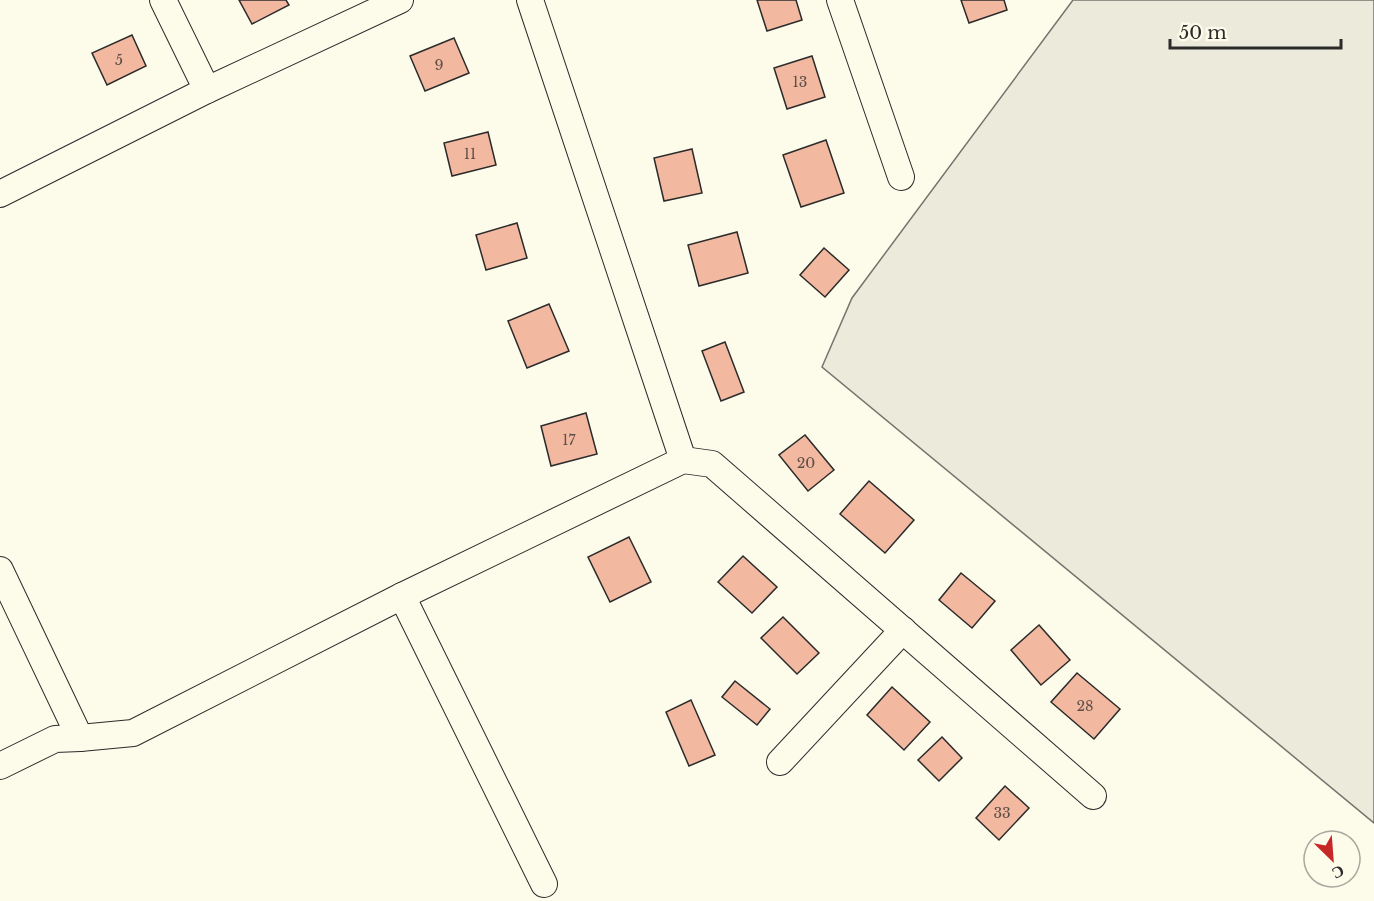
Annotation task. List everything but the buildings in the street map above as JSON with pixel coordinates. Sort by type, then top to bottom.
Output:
[{"type":"lane","points":[[163,0],[207,90]]},
{"type":"lane","points":[[0,194],[207,90],[400,0]]},
{"type":"lane","points":[[530,0],[682,460]]},
{"type":"lane","points":[[840,0],[901,177]]},
{"type":"lane","points":[[0,765],[55,739],[133,733],[402,596],[682,460],[712,464],[1093,796]]},
{"type":"lane","points":[[0,570],[80,738]]},
{"type":"lane","points":[[402,596],[544,884]]},
{"type":"lane","points":[[780,762],[903,630]]},
{"type":"shaded area","points":[[1073,0],[1374,0],[1374,823],[822,367],[852,298]]}]
